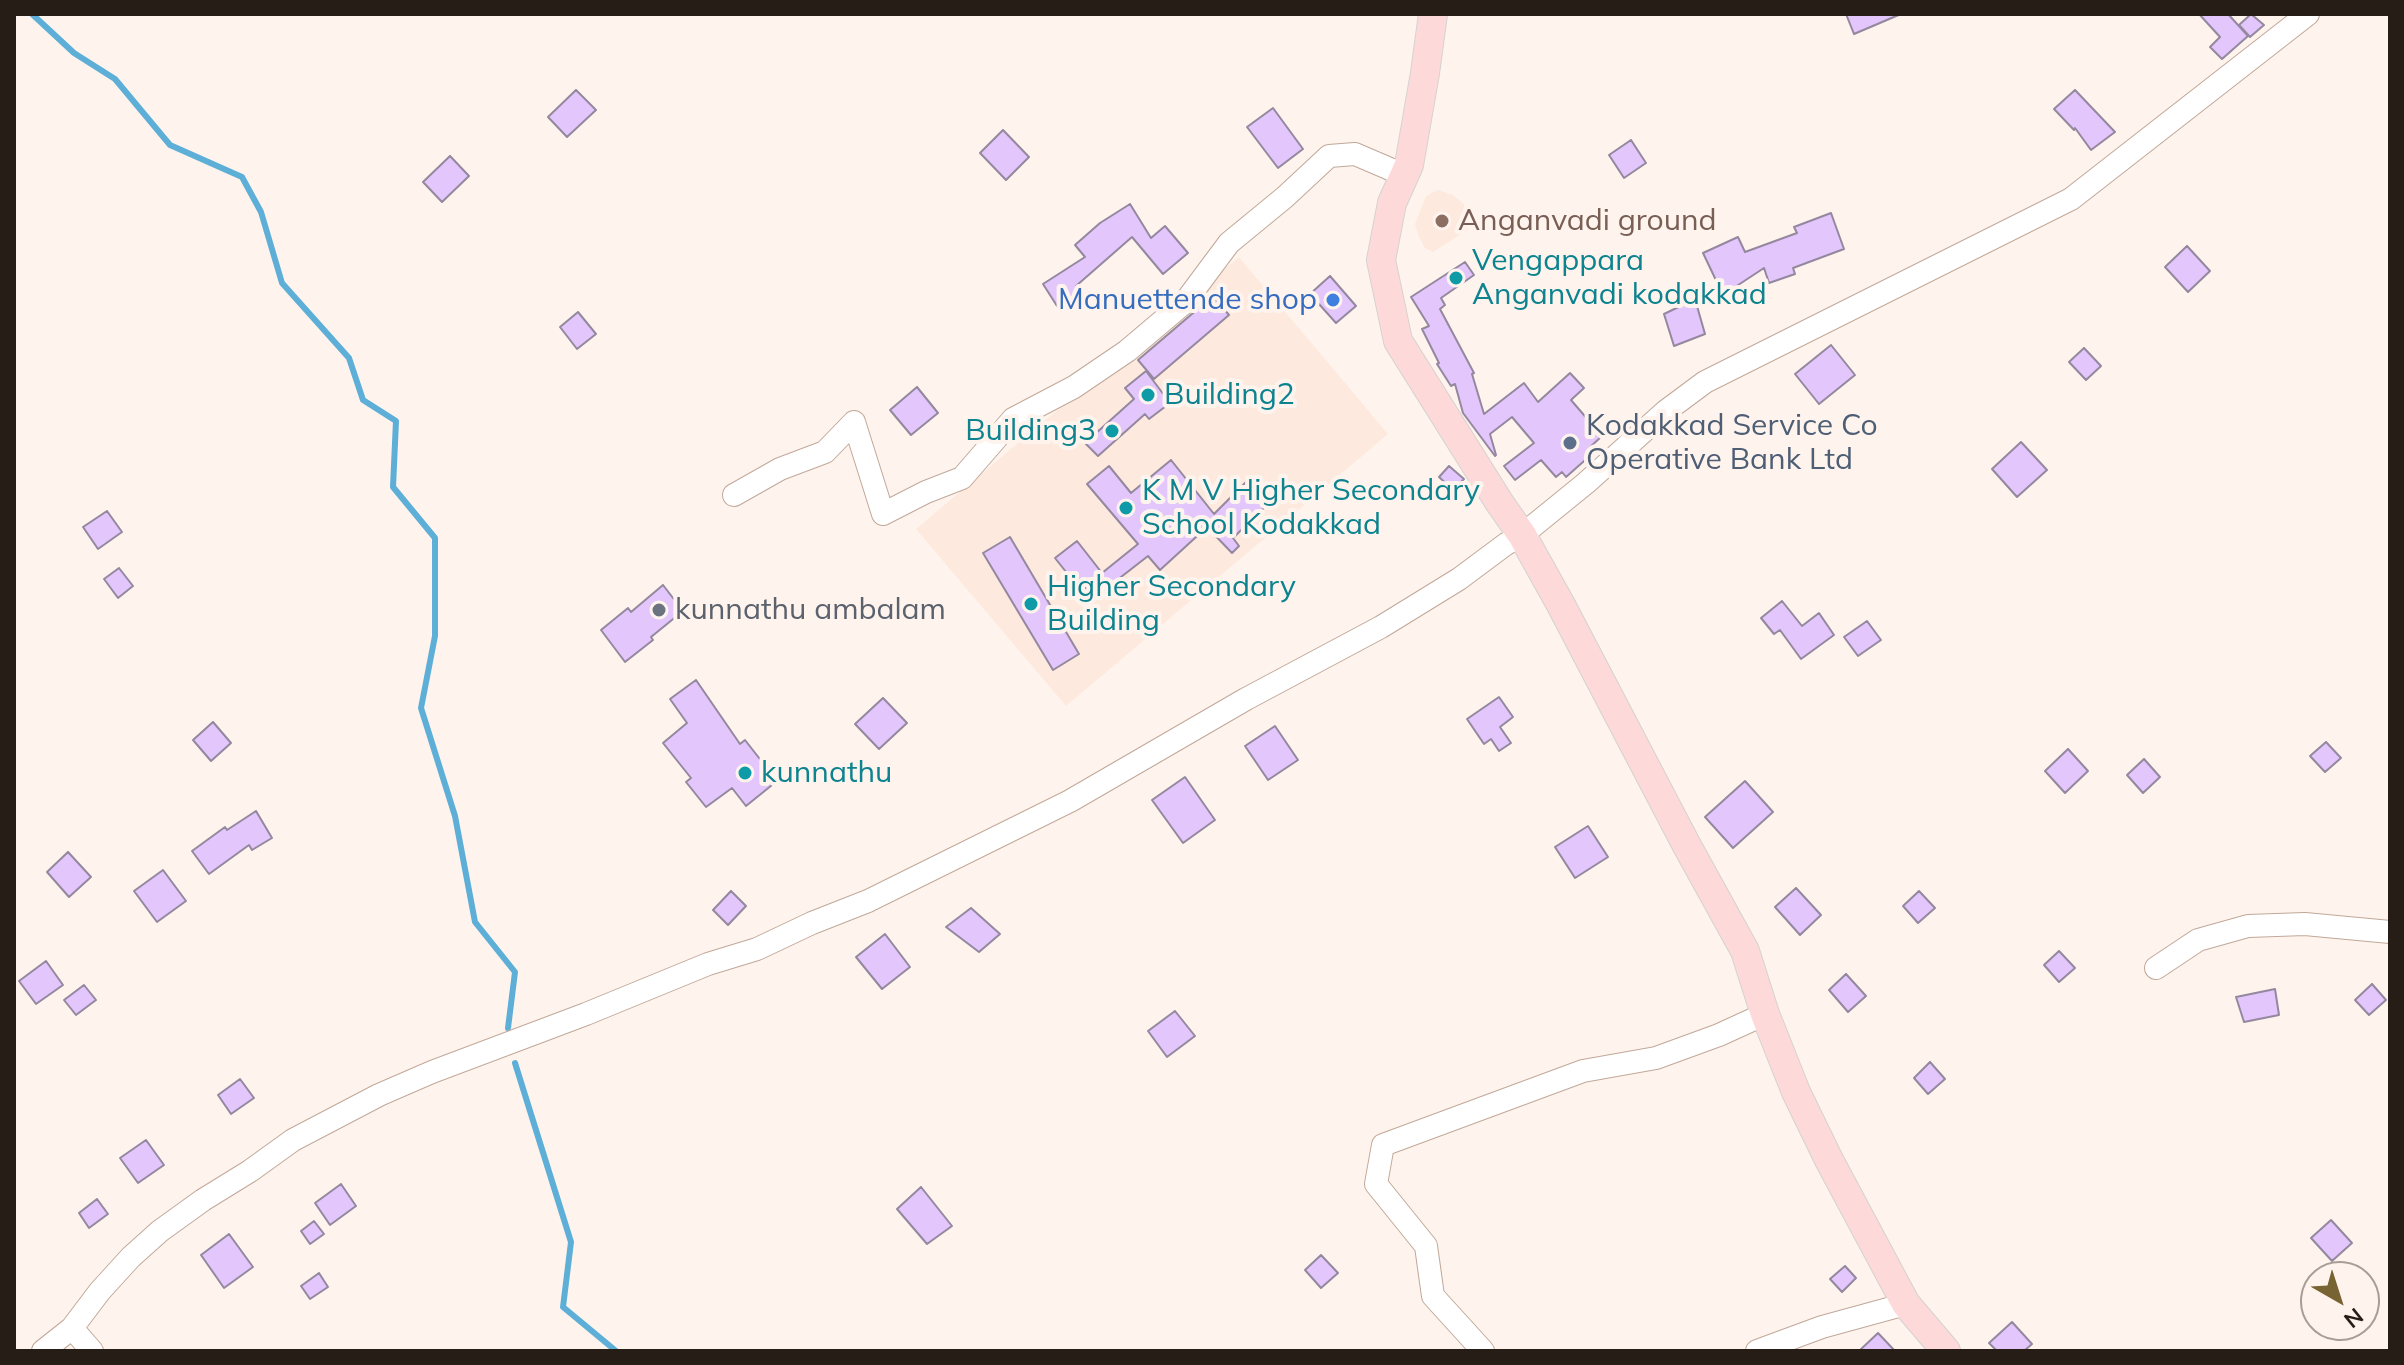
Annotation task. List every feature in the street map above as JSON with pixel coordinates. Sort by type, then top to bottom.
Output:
[{"type":"main road","points":[[1433,14],[1409,165],[1392,203],[1381,260],[1398,341],[1522,535],[1745,951],[1765,1014],[1796,1092],[1829,1160],[1906,1304],[1946,1351]]},
{"type":"street","points":[[43,1351],[72,1328],[121,1268],[160,1231],[293,1140],[379,1095],[432,1072],[708,964],[757,949],[881,895],[1103,783],[1246,699],[1381,627],[1459,579],[1522,535],[1705,382],[2071,199],[2308,14]]},
{"type":"street","points":[[734,495],[780,469],[825,452],[854,422],[883,514],[962,478],[1013,419],[1074,387],[1127,351],[1185,302],[1229,243],[1329,156],[1355,154],[1404,175]]},
{"type":"street","points":[[2156,968],[2198,940],[2248,926],[2305,924],[2390,932]]},
{"type":"street","points":[[1483,1351],[1433,1296],[1426,1246],[1376,1184],[1383,1145],[1583,1071],[1656,1058],[1765,1014]]},
{"type":"street","points":[[1757,1351],[1822,1327],[1906,1304]]},
{"type":"street","points":[[72,1328],[92,1351]]},
{"type":"shaded area","name":"Anganvadi ground","points":[[1438,190],[1453,195],[1464,204],[1469,229],[1433,252],[1425,248],[1415,224],[1426,196]]},
{"type":"shaded area","points":[[1239,257],[1388,434],[1066,706],[916,529]]},
{"type":"building","points":[[1846,14],[1901,14],[1854,34]]},
{"type":"building","points":[[2199,14],[2228,14],[2248,36],[2222,59],[2210,47],[2220,37]]},
{"type":"building","points":[[2251,14],[2264,25],[2250,37],[2239,25]]},
{"type":"building","points":[[576,90],[596,110],[567,137],[548,117]]},
{"type":"building","points":[[2075,90],[2115,132],[2091,150],[2075,128],[2054,109]]},
{"type":"building","points":[[1273,108],[1303,149],[1278,168],[1247,127]]},
{"type":"building","points":[[1003,130],[1029,157],[1006,180],[980,153]]},
{"type":"building","points":[[1631,140],[1646,163],[1624,178],[1609,155]]},
{"type":"building","points":[[450,156],[469,176],[442,202],[423,182]]},
{"type":"building","points":[[1130,204],[1151,238],[1165,226],[1188,253],[1163,274],[1132,237],[1076,286],[1079,291],[1057,306],[1043,284],[1085,257],[1075,245],[1100,223]]},
{"type":"building","points":[[1831,213],[1844,249],[1793,268],[1795,274],[1769,283],[1764,268],[1723,295],[1703,253],[1738,237],[1745,252],[1797,233],[1794,227]]},
{"type":"building","points":[[2187,246],[2210,271],[2188,292],[2165,267]]},
{"type":"building","points":[[1465,262],[1474,275],[1441,298],[1445,305],[1440,309],[1474,373],[1484,414],[1524,383],[1538,402],[1570,373],[1584,388],[1571,400],[1602,436],[1588,449],[1592,454],[1566,477],[1562,472],[1556,477],[1541,460],[1515,480],[1504,466],[1534,443],[1512,417],[1490,434],[1495,456],[1463,413],[1455,384],[1451,386],[1437,364],[1422,329],[1429,326],[1411,297]]},
{"type":"building","name":"Manuettende shop","points":[[1330,276],[1356,306],[1336,323],[1310,294]]},
{"type":"building","points":[[1213,296],[1229,315],[1154,379],[1138,360]]},
{"type":"building","points":[[1695,299],[1705,334],[1674,346],[1664,314]]},
{"type":"building","points":[[578,312],[596,334],[577,349],[560,327]]},
{"type":"building","points":[[1831,345],[1855,375],[1819,404],[1795,374]]},
{"type":"building","points":[[2084,348],[2101,366],[2086,380],[2069,362]]},
{"type":"building","points":[[1146,371],[1170,403],[1149,419],[1145,414],[1098,456],[1085,443],[1134,399],[1125,388]]},
{"type":"building","points":[[917,387],[938,413],[911,435],[890,410]]},
{"type":"building","points":[[2021,442],[2047,470],[2017,497],[1992,469]]},
{"type":"building","points":[[1171,460],[1214,514],[1247,481],[1269,503],[1233,538],[1239,546],[1232,553],[1207,527],[1160,570],[1148,556],[1094,598],[1079,579],[1074,582],[1055,558],[1077,541],[1102,573],[1138,544],[1087,484],[1109,466],[1131,493]]},
{"type":"building","points":[[1449,466],[1464,479],[1453,490],[1439,477]]},
{"type":"building","points":[[107,511],[122,532],[98,549],[83,527]]},
{"type":"building","name":"Higher Secondary Building","points":[[1010,537],[1079,654],[1053,670],[983,553]]},
{"type":"building","points":[[119,568],[133,586],[118,598],[104,579]]},
{"type":"building","points":[[663,585],[683,611],[625,662],[601,630],[628,608],[631,612]]},
{"type":"building","points":[[1782,601],[1802,626],[1819,613],[1834,635],[1801,659],[1780,630],[1774,634],[1761,618]]},
{"type":"building","points":[[1867,621],[1881,640],[1858,656],[1844,637]]},
{"type":"building","points":[[696,680],[740,744],[745,740],[777,781],[746,806],[732,788],[706,807],[686,782],[691,778],[663,743],[687,723],[670,699]]},
{"type":"building","points":[[1499,697],[1513,717],[1500,727],[1511,743],[1499,751],[1491,739],[1484,744],[1467,719]]},
{"type":"building","points":[[883,698],[907,723],[879,749],[855,724]]},
{"type":"building","points":[[213,722],[231,743],[211,761],[193,740]]},
{"type":"building","points":[[1275,726],[1298,760],[1268,780],[1245,746]]},
{"type":"building","points":[[2326,742],[2341,758],[2325,772],[2310,756]]},
{"type":"building","points":[[2068,749],[2088,771],[2065,793],[2045,771]]},
{"type":"building","points":[[2144,759],[2160,777],[2143,793],[2127,775]]},
{"type":"building","points":[[1185,777],[1215,820],[1183,843],[1152,800]]},
{"type":"building","points":[[1745,781],[1773,812],[1733,848],[1705,817]]},
{"type":"building","points":[[256,811],[272,838],[252,850],[249,845],[209,874],[192,851],[225,827],[227,830]]},
{"type":"building","points":[[1588,826],[1608,857],[1575,878],[1555,847]]},
{"type":"building","points":[[68,852],[91,877],[69,897],[47,872]]},
{"type":"building","points":[[163,870],[186,901],[157,922],[134,891]]},
{"type":"building","points":[[1796,888],[1821,915],[1800,935],[1775,907]]},
{"type":"building","points":[[731,891],[746,906],[728,925],[713,910]]},
{"type":"building","points":[[1919,891],[1935,908],[1918,923],[1903,906]]},
{"type":"building","points":[[971,908],[1000,934],[979,952],[946,927]]},
{"type":"building","points":[[885,934],[910,967],[882,989],[856,957]]},
{"type":"building","points":[[2059,951],[2075,968],[2059,982],[2044,965]]},
{"type":"building","points":[[46,961],[63,985],[36,1004],[19,981]]},
{"type":"building","points":[[1846,974],[1866,996],[1848,1012],[1829,990]]},
{"type":"building","points":[[2372,984],[2386,1000],[2369,1015],[2355,1000]]},
{"type":"building","points":[[84,985],[96,1000],[76,1015],[64,1000]]},
{"type":"building","points":[[2275,989],[2279,1015],[2244,1022],[2236,997]]},
{"type":"building","points":[[1175,1011],[1195,1036],[1167,1057],[1148,1031]]},
{"type":"building","points":[[1930,1062],[1945,1079],[1928,1094],[1914,1078]]},
{"type":"building","points":[[240,1079],[254,1098],[231,1114],[218,1095]]},
{"type":"building","points":[[146,1140],[164,1165],[138,1183],[120,1158]]},
{"type":"building","points":[[341,1184],[356,1206],[330,1225],[315,1203]]},
{"type":"building","points":[[921,1187],[952,1226],[927,1244],[897,1209]]},
{"type":"building","points":[[97,1199],[108,1214],[89,1228],[79,1213]]},
{"type":"building","points":[[2331,1220],[2352,1243],[2332,1261],[2311,1238]]},
{"type":"building","points":[[314,1221],[324,1234],[310,1244],[301,1231]]},
{"type":"building","points":[[229,1234],[253,1267],[224,1288],[201,1255]]},
{"type":"building","points":[[1321,1255],[1338,1273],[1321,1288],[1305,1270]]},
{"type":"building","points":[[1845,1266],[1856,1278],[1842,1292],[1830,1279]]},
{"type":"building","points":[[319,1273],[328,1287],[310,1299],[301,1286]]},
{"type":"building","points":[[2012,1322],[2032,1344],[2024,1351],[1997,1351],[1989,1343]]},
{"type":"building","points":[[1878,1333],[1895,1351],[1859,1351]]},
{"type":"waterway","points":[[32,14],[74,53],[115,79],[170,145],[242,177],[261,212],[282,283],[349,358],[363,400],[396,421],[393,487],[435,538],[435,636],[421,708],[455,816],[475,922],[515,972],[508,1028]]},
{"type":"waterway","points":[[515,1063],[571,1242],[563,1307],[616,1351]]},
{"type":"place","name":"Anganvadi ground","points":[[1442,221]]},
{"type":"place","name":"Vengappara Anganvadi kodakkad","points":[[1456,278]]},
{"type":"place","name":"Manuettende shop","points":[[1333,300]]},
{"type":"place","name":"Building2","points":[[1148,395]]},
{"type":"place","name":"Building3","points":[[1112,431]]},
{"type":"place","name":"Kodakkad Service Co Operative Bank Ltd","points":[[1570,443]]},
{"type":"place","name":"K M V Higher Secondary School Kodakkad","points":[[1126,508]]},
{"type":"place","name":"Higher Secondary Building","points":[[1031,604]]},
{"type":"place","name":"kunnathu ambalam","points":[[659,610]]},
{"type":"place","name":"kunnathu","points":[[745,773]]}]
